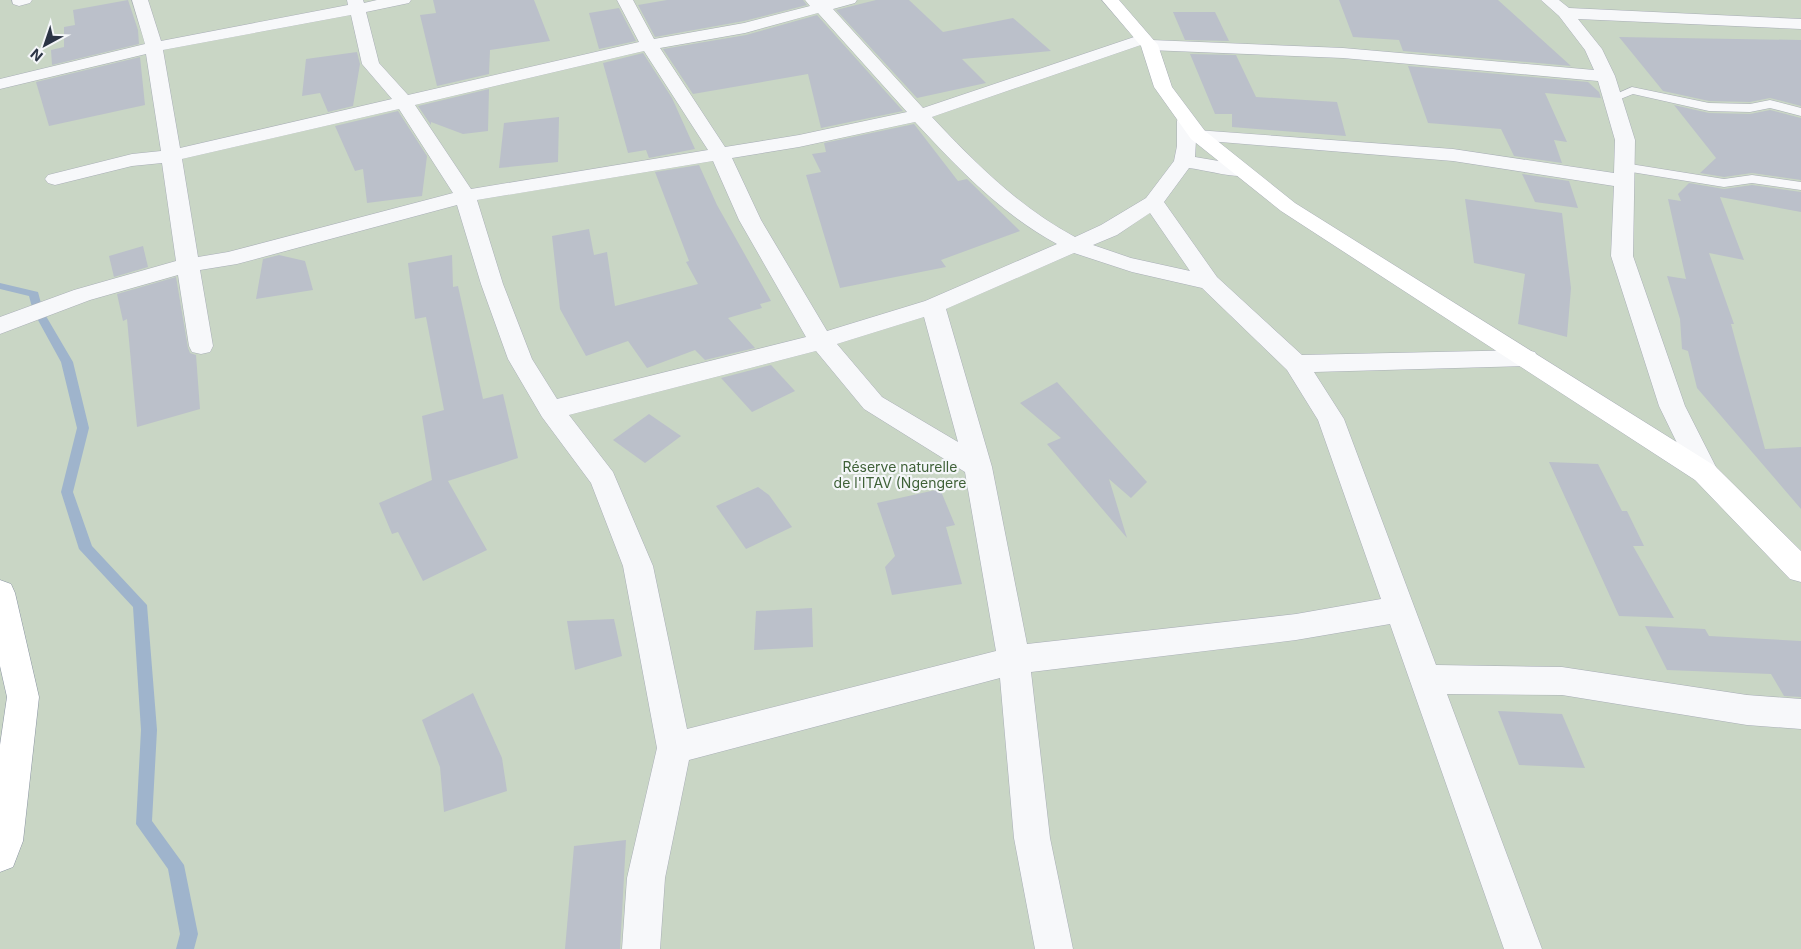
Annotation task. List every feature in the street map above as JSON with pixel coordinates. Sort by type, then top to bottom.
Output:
[{"type":"main road","points":[[1110,0],[1146,42],[1163,87],[1192,128],[1242,171],[1288,207],[1705,473],[1801,570]]},
{"type":"main road","points":[[0,592],[23,697],[5,841],[0,854]]},
{"type":"street","points":[[140,0],[154,47],[201,346]]},
{"type":"street","points":[[0,84],[154,47],[356,4],[403,0]]},
{"type":"street","points":[[624,0],[649,45],[720,154],[750,220],[801,311],[821,341],[873,403],[978,467]]},
{"type":"street","points":[[55,179],[132,160],[171,156],[649,45],[746,28],[817,4],[849,0]]},
{"type":"street","points":[[356,4],[371,64],[402,101],[465,196],[492,284],[520,358],[551,410],[603,480],[638,566],[674,748],[646,878],[640,949]]},
{"type":"street","points":[[817,4],[920,115],[1003,198],[1033,222],[1074,244],[1134,267],[1209,282]]},
{"type":"street","points":[[1735,6],[1757,23]]},
{"type":"street","points":[[1557,7],[1757,23],[1801,24]]},
{"type":"street","points":[[1557,7],[1593,49],[1606,76],[1613,98],[1625,140],[1622,256],[1672,406],[1705,473]]},
{"type":"street","points":[[10,322],[82,295],[188,265],[229,260],[465,196],[800,141],[920,115],[1146,42],[1343,53],[1606,76]]},
{"type":"street","points":[[551,410],[821,341],[933,306],[1109,230],[1153,202],[1184,162],[1192,128],[1624,174]]},
{"type":"street","points":[[1184,162],[1211,164],[1242,171]]},
{"type":"street","points":[[1153,202],[1209,282],[1296,364],[1331,419],[1398,609],[1523,949]]},
{"type":"street","points":[[933,306],[978,467],[1014,660],[1032,838],[1054,949]]},
{"type":"street","points":[[1296,364],[1526,358]]},
{"type":"street","points":[[674,748],[867,700],[1014,660],[1296,627],[1398,609]]},
{"type":"street","points":[[1424,679],[1562,681],[1747,710],[1801,714]]},
{"type":"lane","points":[[1613,98],[1632,90],[1709,107],[1750,108],[1770,104],[1801,112]]},
{"type":"lane","points":[[1624,174],[1724,183],[1752,179],[1801,186]]},
{"type":"green space","name":"Réserve naturelle de l'ITAV (Ngengere","points":[[0,0],[1801,0],[1801,949],[0,949]]},
{"type":"building","points":[[128,0],[138,30],[139,44],[52,65],[51,50],[64,47],[64,27],[75,25],[73,10]]},
{"type":"building","points":[[433,0],[534,0],[550,41],[490,50],[489,74],[437,86],[420,15],[436,13]]},
{"type":"building","points":[[667,0],[803,0],[807,5],[744,21],[655,37],[638,5]]},
{"type":"building","points":[[876,0],[909,0],[943,32],[1013,18],[1051,51],[962,59],[986,83],[917,98],[836,10]]},
{"type":"building","points":[[1339,0],[1498,0],[1571,66],[1403,51],[1399,40],[1353,37]]},
{"type":"building","points":[[619,8],[636,41],[599,49],[589,13]]},
{"type":"building","points":[[1173,12],[1215,12],[1229,41],[1185,40]]},
{"type":"building","points":[[817,15],[903,111],[821,128],[808,74],[693,94],[663,49],[746,35]]},
{"type":"building","points":[[1619,37],[1801,40],[1801,106],[1770,98],[1750,102],[1709,101],[1663,91]]},
{"type":"building","points":[[357,52],[360,64],[353,106],[328,112],[320,93],[302,96],[306,59]]},
{"type":"building","points":[[643,53],[672,98],[695,149],[649,158],[646,150],[628,153],[603,63]]},
{"type":"building","points":[[1190,54],[1236,55],[1256,97],[1337,102],[1346,136],[1232,127],[1232,114],[1215,114]]},
{"type":"building","points":[[140,57],[145,105],[49,126],[36,82]]},
{"type":"building","points":[[1408,66],[1588,82],[1599,92],[1601,98],[1545,93],[1567,142],[1554,140],[1562,163],[1514,156],[1501,129],[1428,123]]},
{"type":"building","points":[[489,89],[488,131],[463,134],[431,122],[431,125],[418,106]]},
{"type":"building","points":[[1674,105],[1709,113],[1750,114],[1770,110],[1801,118],[1801,180],[1752,173],[1724,177],[1700,173],[1716,158]]},
{"type":"building","points":[[398,111],[427,156],[422,196],[367,203],[363,169],[355,171],[335,126]]},
{"type":"building","points":[[559,117],[558,162],[499,168],[504,123]]},
{"type":"building","points":[[914,124],[958,181],[967,179],[1020,231],[941,260],[946,267],[840,288],[806,175],[821,172],[812,154],[826,152],[824,143]]},
{"type":"building","points":[[699,165],[717,205],[771,301],[760,304],[762,308],[728,318],[755,348],[705,360],[695,350],[647,368],[628,341],[586,356],[560,309],[552,236],[589,229],[594,255],[607,252],[615,306],[698,284],[686,262],[689,261],[655,172]]},
{"type":"building","points":[[1522,174],[1569,181],[1578,208],[1535,202]]},
{"type":"building","points":[[1689,183],[1724,189],[1752,185],[1801,192],[1801,212],[1720,197],[1744,260],[1709,253],[1734,324],[1731,324],[1765,449],[1801,447],[1801,509],[1697,388],[1688,351],[1682,349],[1680,319],[1667,276],[1686,279],[1668,199],[1681,201],[1678,194]]},
{"type":"building","points":[[1465,199],[1562,213],[1571,288],[1567,337],[1518,324],[1525,274],[1474,263]]},
{"type":"building","points":[[143,246],[148,267],[114,277],[109,256]]},
{"type":"building","points":[[279,255],[305,261],[313,290],[256,299],[263,259]]},
{"type":"building","points":[[452,255],[453,287],[458,286],[483,399],[503,394],[518,458],[448,481],[487,550],[423,581],[398,532],[392,534],[379,503],[432,480],[422,416],[444,410],[426,317],[415,319],[408,263]]},
{"type":"building","points":[[176,277],[188,348],[190,353],[196,355],[200,409],[137,427],[127,319],[123,321],[117,294]]},
{"type":"building","points":[[771,365],[795,391],[752,412],[721,378]]},
{"type":"building","points":[[1057,382],[1147,482],[1131,498],[1109,479],[1127,538],[1047,444],[1061,438],[1020,403]]},
{"type":"building","points":[[649,414],[681,436],[645,463],[613,440]]},
{"type":"building","points":[[1549,462],[1598,464],[1622,511],[1627,511],[1644,546],[1633,546],[1674,618],[1619,616]]},
{"type":"building","points":[[758,487],[769,495],[792,527],[746,549],[716,506]]},
{"type":"building","points":[[940,489],[955,525],[946,527],[962,584],[892,595],[885,567],[895,556],[877,503]]},
{"type":"building","points":[[812,608],[813,647],[754,650],[756,611]]},
{"type":"building","points":[[614,619],[622,656],[575,670],[567,621]]},
{"type":"building","points":[[1645,626],[1705,629],[1709,636],[1801,641],[1801,697],[1784,696],[1771,674],[1667,670]]},
{"type":"building","points":[[473,693],[502,758],[507,791],[444,812],[440,767],[422,720]]},
{"type":"building","points":[[1498,711],[1562,714],[1585,768],[1519,765]]},
{"type":"building","points":[[626,840],[620,949],[565,949],[574,846]]},
{"type":"waterway","points":[[0,286],[34,294],[38,311],[67,362],[83,428],[67,492],[86,549],[140,605],[149,730],[144,824],[176,865],[189,934],[185,949]]}]
